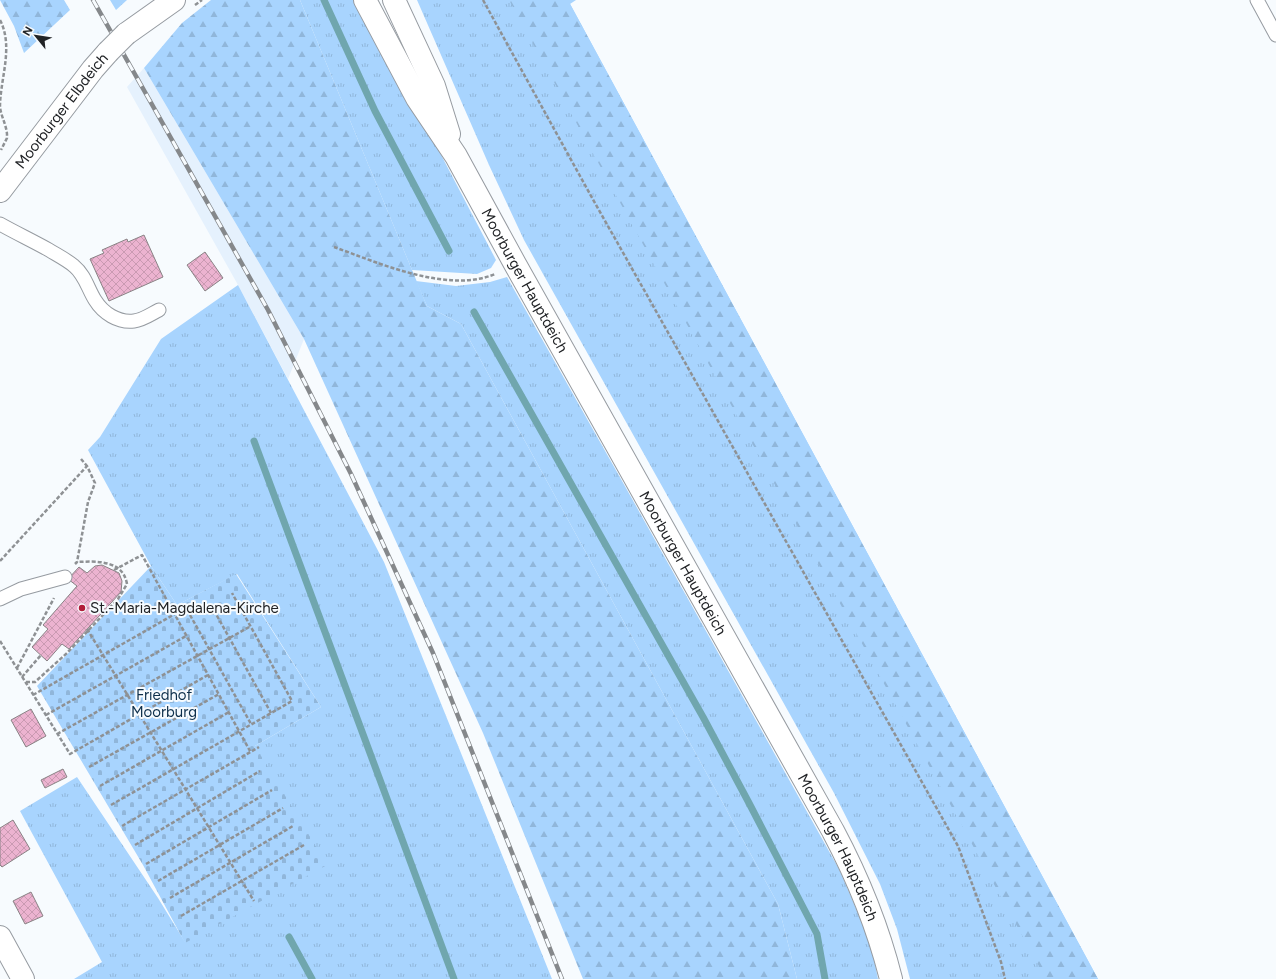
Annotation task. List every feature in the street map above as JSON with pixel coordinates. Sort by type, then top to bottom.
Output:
[{"type":"main road","name":"Moorburger Elbdeich","points":[[126,34],[149,0]]},
{"type":"main road","name":"Moorburger Elbdeich","points":[[0,191],[93,69],[108,52],[126,34],[174,0]]},
{"type":"main road","name":"Moorburger Hauptdeich","points":[[365,0],[416,98],[456,156],[846,858],[870,911],[891,979]]},
{"type":"main road","name":"Moorburger Hauptdeich","points":[[394,0],[434,86],[456,156]]},
{"type":"main road","points":[[0,937],[23,979]]},
{"type":"lane","points":[[1258,0],[1276,35]]},
{"type":"lane","points":[[0,224],[74,266],[81,273],[101,308],[114,317],[125,321],[134,321],[145,318],[159,310]]},
{"type":"lane","points":[[0,599],[21,589],[65,577]]},
{"type":"path","points":[[483,0],[587,189],[958,846],[1001,962],[1005,979]]},
{"type":"path","points":[[0,20],[6,48],[0,107],[8,134],[0,152]]},
{"type":"path","points":[[334,246],[399,269],[442,280],[472,280],[491,276],[515,264]]},
{"type":"path","points":[[17,668],[65,577],[77,562],[88,502],[95,483],[87,466],[81,459]]},
{"type":"path","points":[[0,561],[87,466]]},
{"type":"path","points":[[114,570],[142,555],[250,751]]},
{"type":"path","points":[[26,682],[35,682],[67,653],[87,630],[118,599],[127,584],[126,576],[119,567],[96,561],[77,562]]},
{"type":"path","points":[[111,806],[292,701],[232,593]]},
{"type":"path","points":[[211,605],[271,713]]},
{"type":"path","points":[[33,695],[175,614]]},
{"type":"path","points":[[190,615],[251,724]]},
{"type":"path","points":[[57,734],[251,626]]},
{"type":"path","points":[[87,630],[254,901]]},
{"type":"path","points":[[46,715],[186,635]]},
{"type":"path","points":[[0,640],[70,754],[208,675]]},
{"type":"path","points":[[22,677],[41,655]]},
{"type":"path","points":[[89,767],[218,694]]},
{"type":"path","points":[[100,786],[229,712]]},
{"type":"path","points":[[122,826],[258,746]]},
{"type":"path","points":[[135,845],[260,771]]},
{"type":"path","points":[[146,864],[272,790]]},
{"type":"path","points":[[158,881],[283,808]]},
{"type":"path","points":[[170,898],[293,826]]},
{"type":"path","points":[[181,916],[304,845]]},
{"type":"shaded area","points":[[144,68],[304,339],[288,379],[238,285],[127,87]]},
{"type":"green space","points":[[0,0],[64,0],[70,10],[24,53],[14,26]]},
{"type":"green space","points":[[110,0],[127,0],[116,10]]},
{"type":"green space","points":[[211,0],[300,0],[427,306],[461,324],[778,904],[797,979],[583,979],[483,733],[304,339],[144,68],[182,23]]},
{"type":"green space","points":[[300,0],[356,0],[426,126],[496,260],[491,268],[477,274],[412,270]]},
{"type":"green space","points":[[417,0],[568,0],[1098,979],[910,979],[897,929],[880,884],[834,793],[524,240],[489,165]]},
{"type":"green space","points":[[509,0],[576,0],[570,4],[1098,979],[1046,979]]},
{"type":"green space","points":[[507,277],[839,869],[867,937],[878,979],[797,979],[778,904],[461,324],[427,306],[416,281],[456,286],[490,282]]},
{"type":"green space","points":[[238,285],[384,562],[552,979],[74,979],[102,962],[20,811],[77,777],[158,898],[185,942],[255,746],[321,707],[237,574],[177,605],[151,566],[88,450],[100,437],[161,339]]},
{"type":"green space","name":"Friedhof Moorburg","points":[[151,566],[177,605],[236,574],[321,707],[255,746],[327,865],[185,943],[143,865],[37,686]]},
{"type":"building","points":[[144,235],[163,277],[109,301],[90,259],[104,253],[102,250],[127,239],[128,242]]},
{"type":"building","points":[[205,252],[223,278],[205,291],[187,265]]},
{"type":"building","name":"St.-Maria-Magdalena-Kirche","points":[[102,565],[119,573],[122,581],[121,592],[69,649],[62,644],[47,661],[32,647],[48,629],[43,625],[77,586],[68,579],[79,567],[87,573],[95,566]]},
{"type":"building","points":[[31,709],[46,736],[26,747],[11,720]]},
{"type":"building","points":[[63,769],[67,777],[45,788],[41,780]]},
{"type":"building","points":[[13,820],[30,849],[2,867],[0,865],[0,828]]},
{"type":"building","points":[[31,892],[43,916],[25,924],[13,901]]},
{"type":"waterway","points":[[324,0],[375,111],[449,251]]},
{"type":"waterway","points":[[474,312],[703,717],[749,803],[817,934],[825,979]]},
{"type":"waterway","points":[[254,441],[454,979]]},
{"type":"waterway","points":[[289,937],[312,979]]},
{"type":"railway","points":[[93,0],[268,310],[351,474],[433,653],[562,979]]},
{"type":"place","name":"St.-Maria-Magdalena-Kirche","points":[[82,608]]}]
